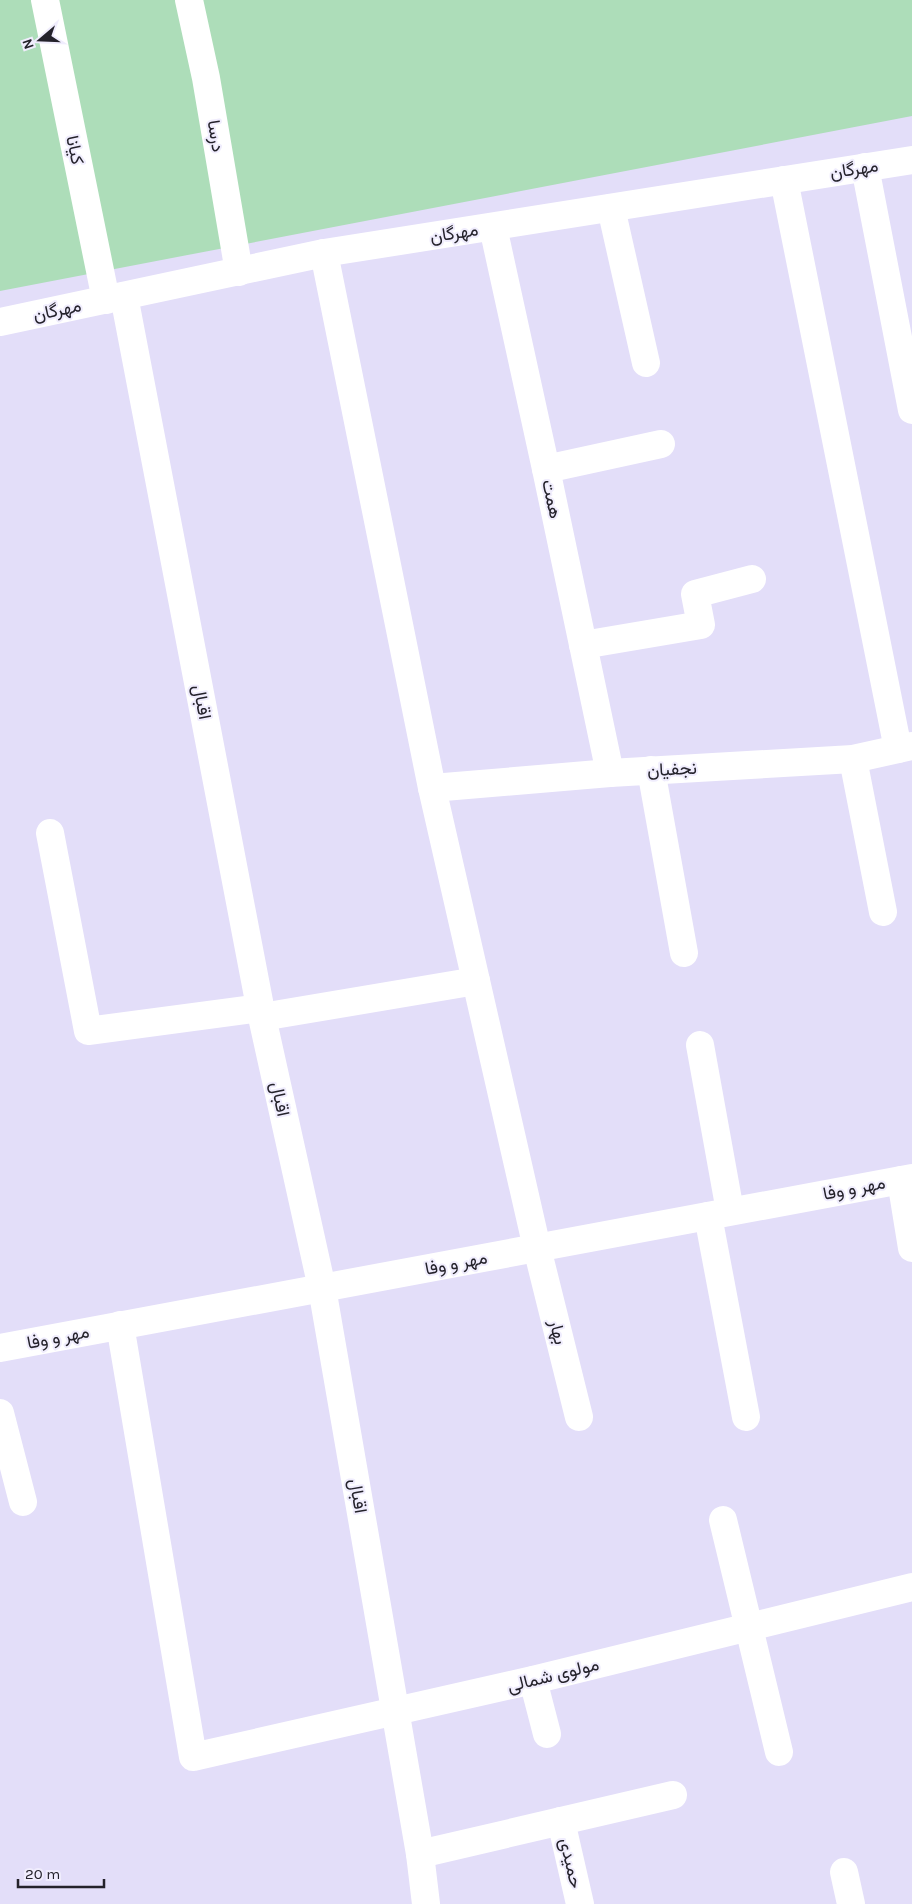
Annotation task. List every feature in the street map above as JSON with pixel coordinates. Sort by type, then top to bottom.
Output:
[{"type":"street","name":"کیانا","points":[[45,0],[115,298]]},
{"type":"street","name":"درسا","points":[[189,0],[206,78],[239,272]]},
{"type":"street","name":"مهرگان","points":[[0,322],[324,253],[912,160]]},
{"type":"street","points":[[865,167],[912,410]]},
{"type":"street","points":[[784,180],[905,747]]},
{"type":"street","points":[[611,208],[646,363]]},
{"type":"street","name":"همت","points":[[493,226],[610,772]]},
{"type":"street","name":"بهار","points":[[324,253],[432,788],[537,1248],[579,1417]]},
{"type":"street","name":"اقبال","points":[[115,298],[262,1013],[322,1288],[420,1854],[426,1904]]},
{"type":"street","points":[[546,469],[661,444]]},
{"type":"street","points":[[583,645],[702,626],[695,594],[752,579]]},
{"type":"street","name":"نجفیان","points":[[432,788],[610,772],[854,759],[905,747]]},
{"type":"street","points":[[854,759],[882,912]]},
{"type":"street","points":[[651,770],[684,953]]},
{"type":"street","points":[[50,833],[88,1030],[262,1013],[476,981]]},
{"type":"street","points":[[700,1045],[719,1214],[746,1417]]},
{"type":"street","points":[[907,1179],[912,1248]]},
{"type":"street","name":"مهر و وفا","points":[[0,1348],[907,1179]]},
{"type":"street","name":"مولوی شمالی","points":[[120,1325],[193,1758],[533,1680],[912,1587]]},
{"type":"street","points":[[0,1413],[23,1502]]},
{"type":"street","points":[[723,1520],[779,1752]]},
{"type":"street","points":[[533,1680],[546,1734]]},
{"type":"street","points":[[420,1854],[673,1795]]},
{"type":"street","name":"حمیدی","points":[[561,1821],[580,1904]]},
{"type":"street","points":[[844,1872],[851,1904]]},
{"type":"green space","points":[[0,0],[912,0],[912,116],[0,291]]}]
